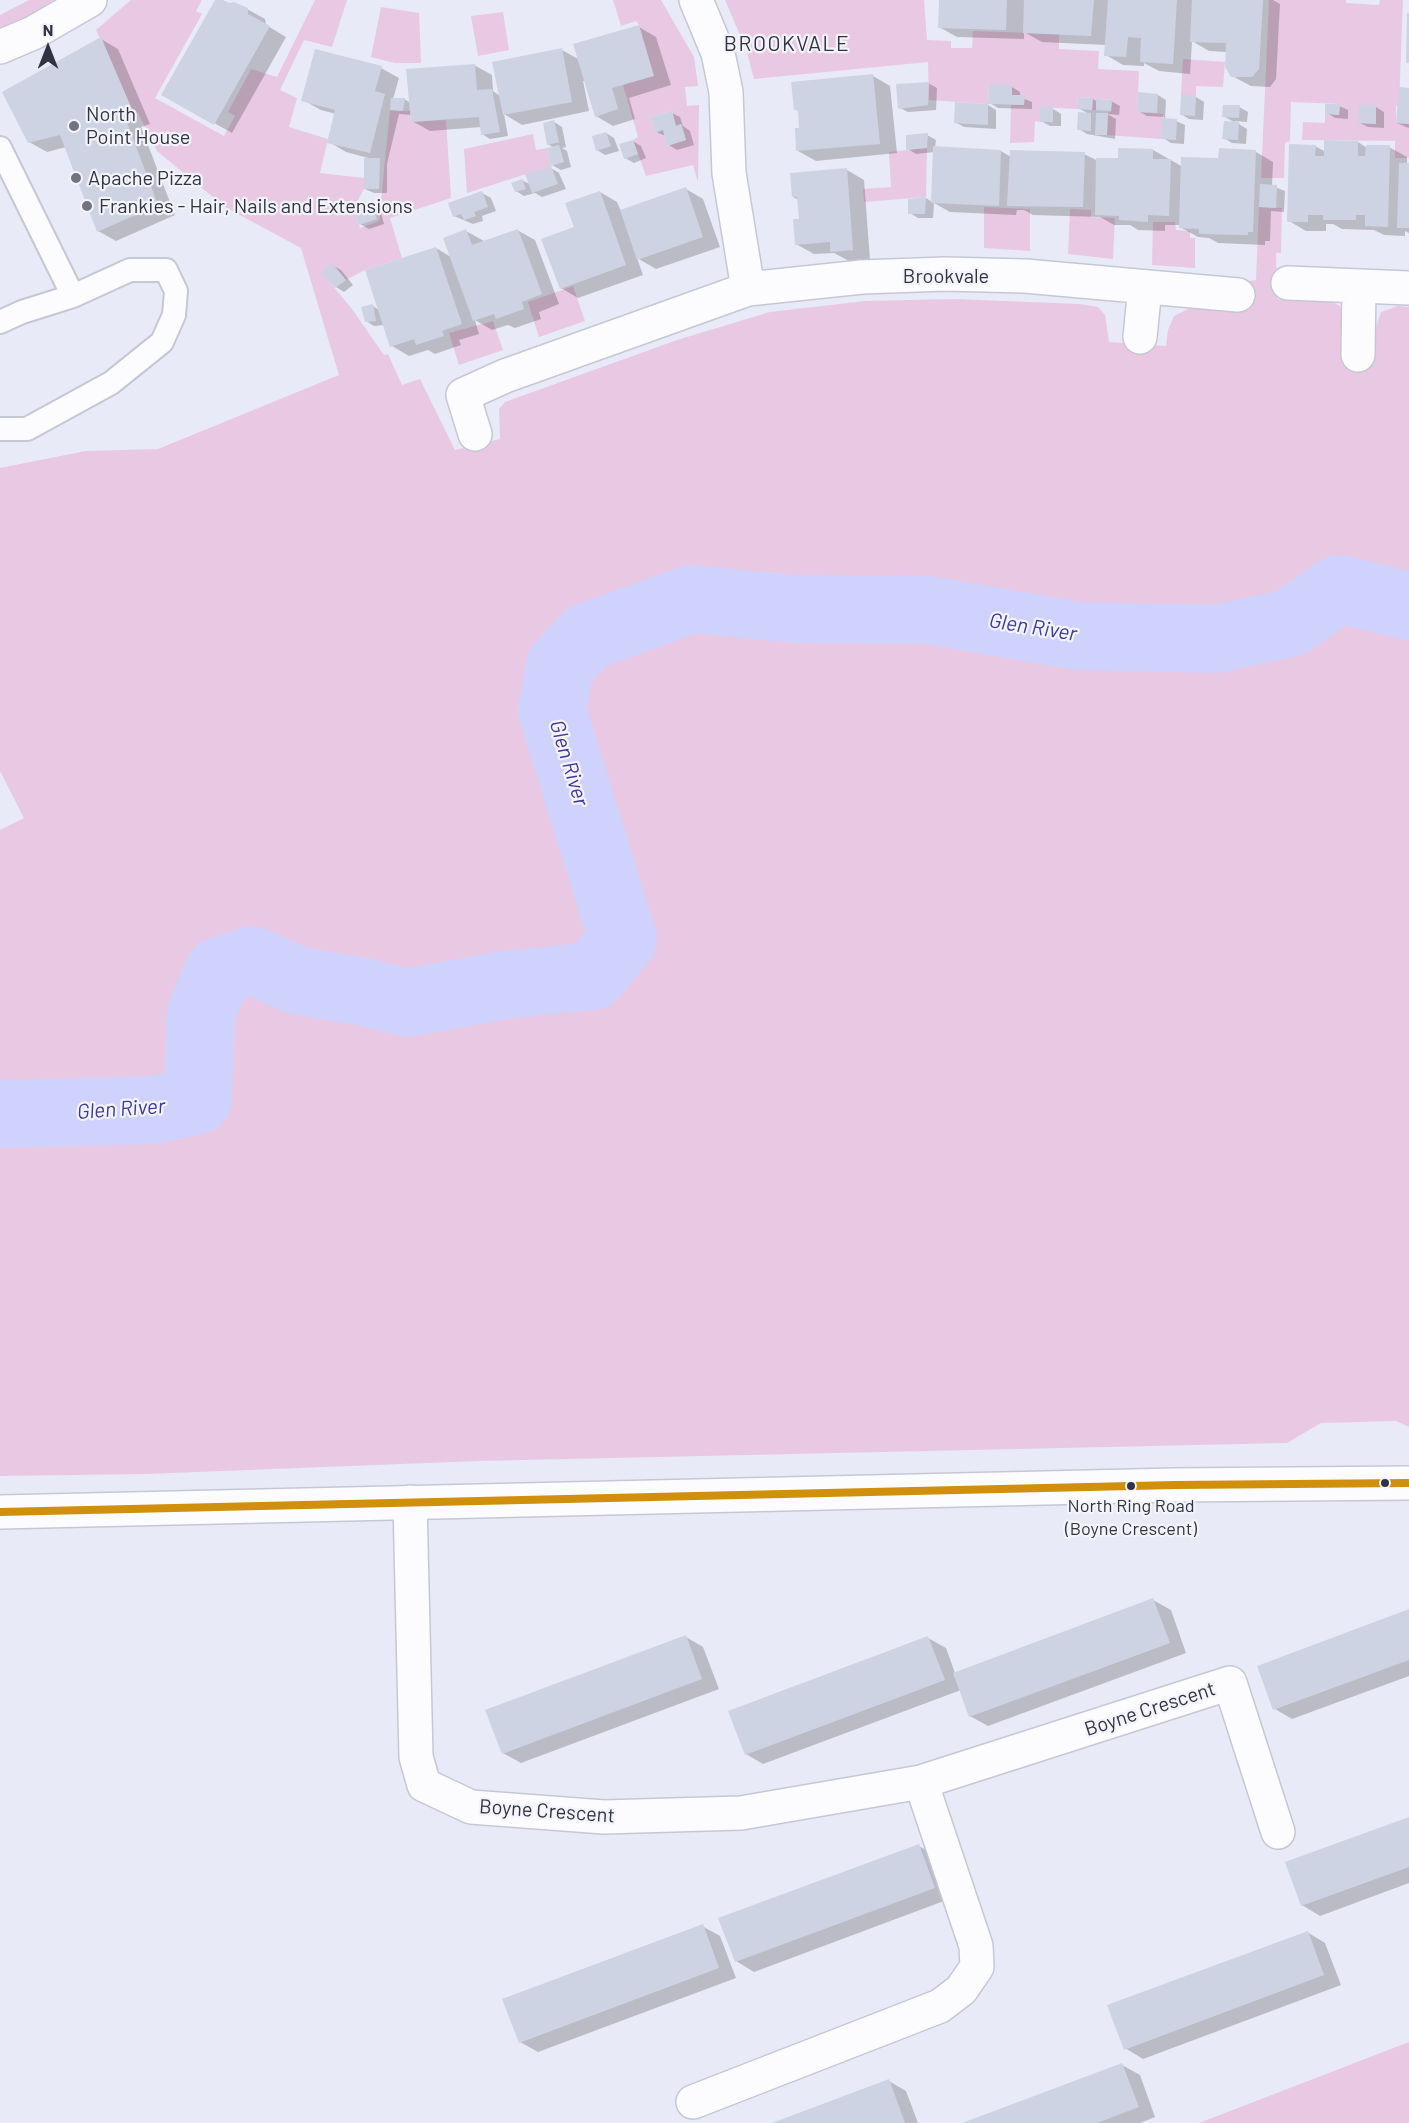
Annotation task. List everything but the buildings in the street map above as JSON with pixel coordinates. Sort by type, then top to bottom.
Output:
[{"type":"street","points":[[0,47],[33,33],[90,0]]},
{"type":"street","points":[[696,0],[718,52],[726,92],[729,173],[748,290]]},
{"type":"street","name":"Brookvale","points":[[475,434],[463,395],[505,376],[748,290],[862,277],[945,274],[1024,276],[1238,295]]},
{"type":"street","points":[[1288,283],[1409,288]]},
{"type":"street","points":[[1358,355],[1359,286]]},
{"type":"street","points":[[1140,337],[1144,287]]},
{"type":"street","points":[[0,1512],[1174,1485],[1409,1483]]},
{"type":"street","name":"Boyne Crescent","points":[[410,1502],[416,1757],[424,1785],[471,1807],[604,1817],[741,1813],[921,1782],[1230,1683],[1278,1833]]},
{"type":"street","points":[[693,2102],[940,2006],[962,1990],[977,1967],[976,1946],[921,1782]]},
{"type":"lane","points":[[0,148],[73,296]]},
{"type":"lane","points":[[0,322],[22,312],[73,296],[130,270],[166,270],[176,291],[174,315],[162,342],[111,383],[27,429],[0,429]]},
{"type":"shaded area","points":[[29,0],[53,0],[32,14],[0,28],[0,15]]},
{"type":"shaded area","points":[[131,0],[202,0],[196,11],[202,14],[155,98],[224,136],[235,116],[228,112],[251,69],[277,77],[315,0],[347,0],[332,47],[304,40],[280,90],[297,98],[289,127],[328,139],[320,173],[364,178],[364,189],[353,209],[360,228],[379,221],[390,110],[410,111],[411,122],[446,120],[451,198],[390,218],[402,258],[365,270],[346,280],[332,264],[322,273],[352,309],[384,355],[388,354],[402,385],[420,379],[455,450],[500,439],[499,409],[505,402],[677,340],[770,312],[865,301],[954,299],[1080,304],[1098,307],[1105,315],[1109,342],[1166,346],[1168,330],[1174,316],[1188,309],[1207,307],[1247,309],[1249,281],[1256,280],[1259,207],[1282,208],[1281,253],[1276,253],[1277,299],[1331,301],[1340,306],[1342,365],[1373,365],[1376,327],[1381,312],[1398,306],[1409,307],[1409,1427],[1396,1421],[1321,1423],[1287,1443],[478,1461],[146,1474],[0,1476],[0,830],[24,818],[0,771],[0,468],[86,451],[158,449],[339,375],[301,248],[225,207],[157,151],[138,113],[134,114],[96,30]]},
{"type":"shaded area","points":[[613,0],[661,0],[694,57],[698,86],[685,87],[687,106],[699,105],[698,182],[693,165],[646,176],[633,140],[638,137],[623,85],[639,25],[636,21],[621,26]],"holes":[[[672,111],[676,126],[682,124],[686,140],[667,146],[663,130],[655,133],[650,117]]]},
{"type":"shaded area","points":[[725,0],[924,0],[927,40],[951,41],[951,48],[972,48],[973,31],[1059,34],[1059,49],[1099,51],[1098,69],[1139,71],[1137,112],[1163,114],[1161,139],[1107,135],[1108,113],[1111,111],[1112,100],[1097,99],[1096,110],[1092,110],[1093,98],[1078,97],[1077,109],[1040,107],[1040,122],[1035,121],[1034,142],[1010,143],[1011,105],[1024,105],[1024,96],[1012,95],[1012,85],[989,85],[988,104],[929,100],[928,62],[754,79],[746,49]]},
{"type":"shaded area","points":[[1269,0],[1346,0],[1346,3],[1379,5],[1380,0],[1403,0],[1399,106],[1396,106],[1396,123],[1409,124],[1409,158],[1395,158],[1395,141],[1302,140],[1303,122],[1325,123],[1325,114],[1339,115],[1340,104],[1291,102],[1290,141],[1285,143],[1284,178],[1261,178]],"holes":[[[1359,105],[1376,105],[1376,124],[1359,123]]]},
{"type":"shaded area","points":[[381,7],[419,13],[421,63],[395,63],[371,57]]},
{"type":"shaded area","points":[[503,12],[509,50],[478,56],[471,16]]},
{"type":"shaded area","points":[[1183,59],[1225,62],[1223,87],[1196,86],[1196,95],[1181,95]]},
{"type":"shaded area","points":[[533,134],[536,150],[547,148],[551,166],[467,193],[464,149]]},
{"type":"shaded area","points":[[927,148],[926,197],[864,202],[863,189],[891,187],[889,152]]},
{"type":"shaded area","points":[[984,207],[1030,209],[1030,251],[984,248]]},
{"type":"shaded area","points":[[1070,209],[1091,210],[1091,217],[1115,218],[1113,259],[1068,254]]},
{"type":"shaded area","points":[[1153,222],[1175,222],[1176,230],[1190,231],[1190,238],[1195,238],[1195,268],[1152,265]]},
{"type":"shaded area","points":[[573,286],[585,321],[539,337],[528,302]]},
{"type":"shaded area","points":[[493,321],[503,350],[459,365],[449,333]]},
{"type":"shaded area","points":[[1409,2042],[1409,2123],[1199,2123]]},
{"type":"waterway","name":"Glen River","points":[[0,1114],[155,1110],[198,1100],[201,1012],[219,971],[252,960],[298,981],[365,992],[406,1003],[505,985],[593,976],[623,939],[552,710],[560,666],[587,637],[691,599],[795,609],[928,610],[1078,636],[1216,639],[1290,623],[1339,589],[1409,606]]},
{"type":"transit line","points":[[0,1512],[1175,1485],[1409,1483]]},
{"type":"place","name":"North Point House","points":[[74,126]]},
{"type":"place","name":"Apache Pizza","points":[[76,178]]},
{"type":"place","name":"Frankies - Hair, Nails and Extensions","points":[[87,206]]},
{"type":"place","name":"North Ring Road (Boyne Crescent)","points":[[1131,1486]]},
{"type":"district","name":"BROOKVALE","points":[[787,44]]}]
